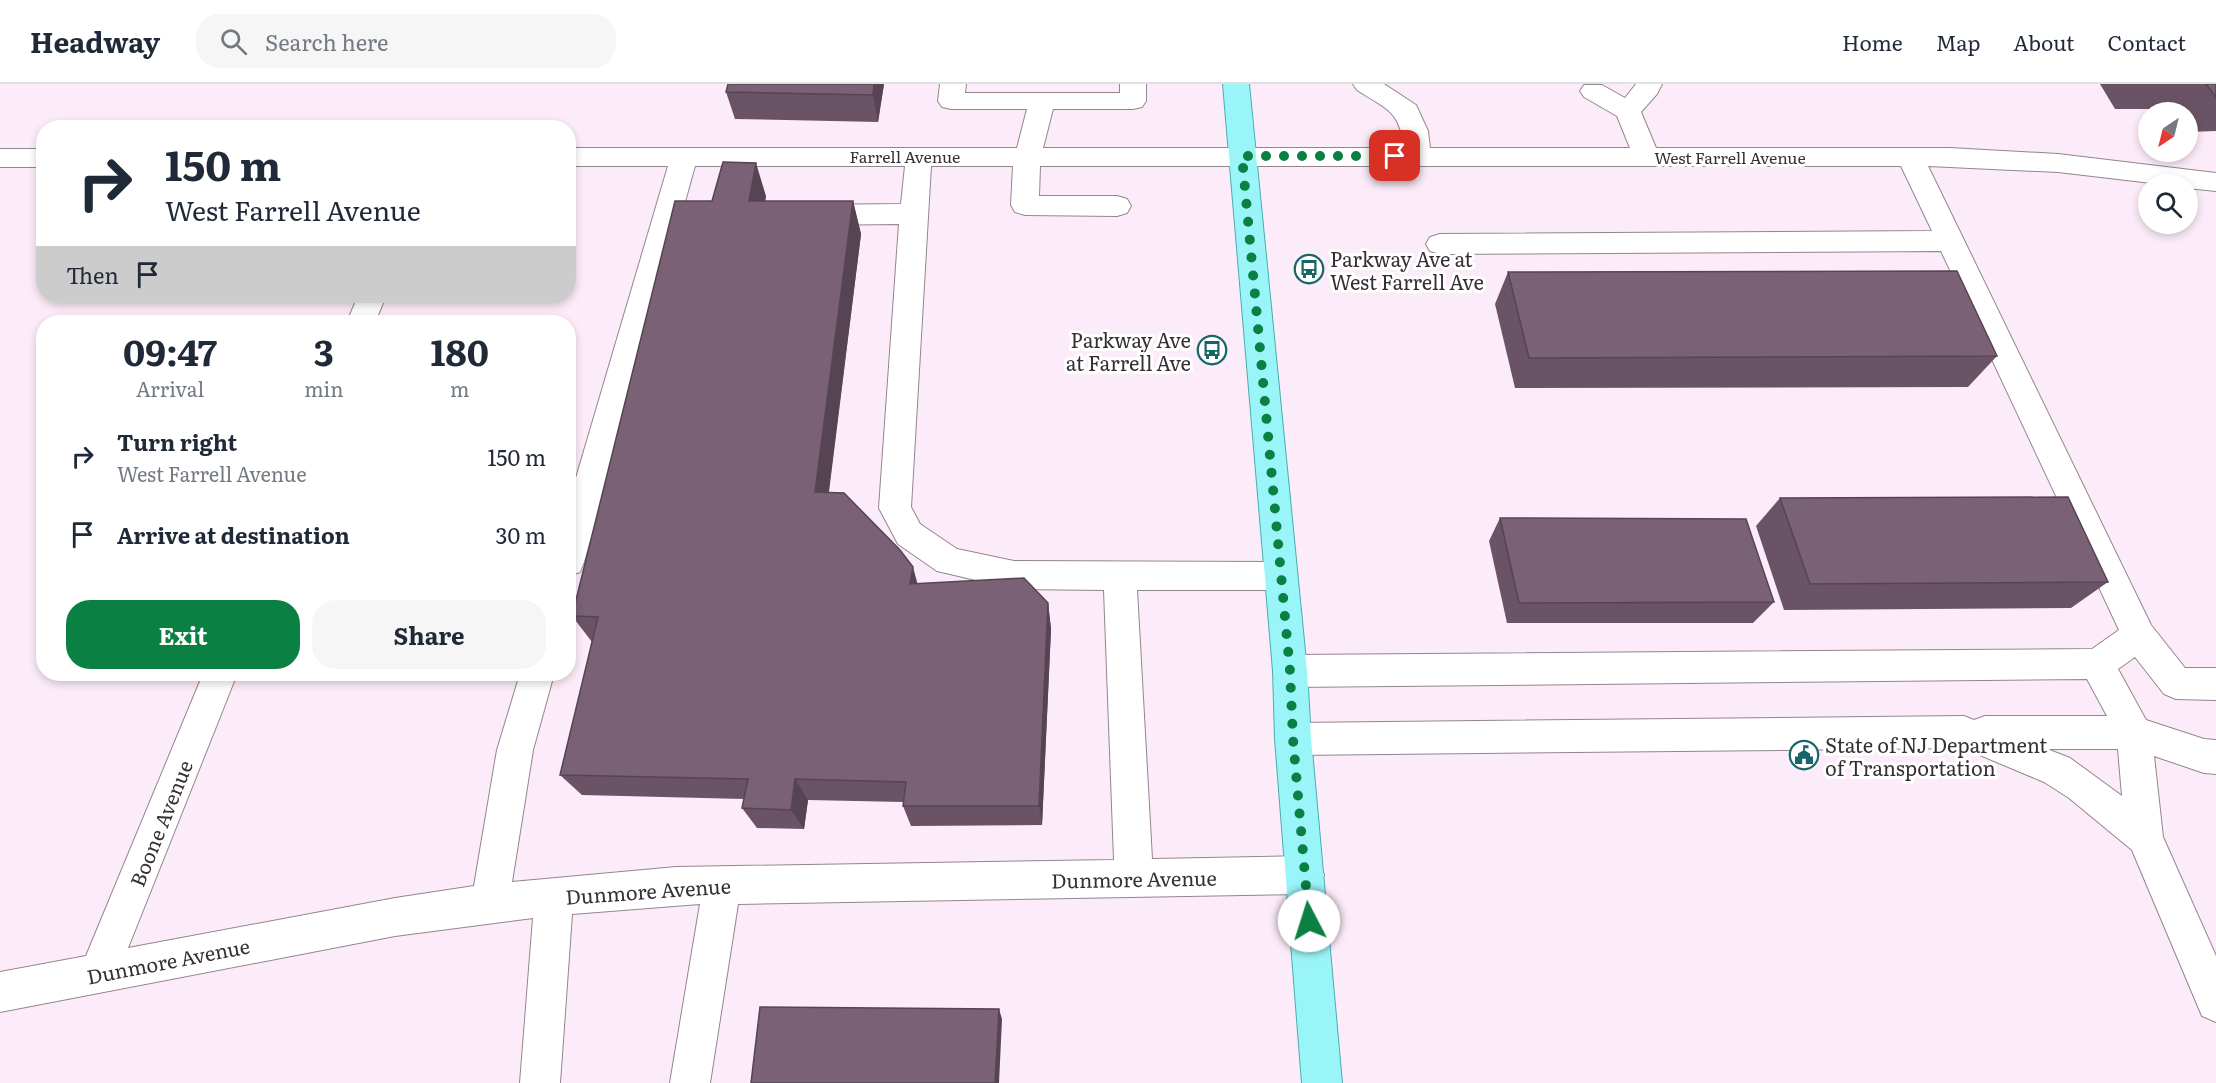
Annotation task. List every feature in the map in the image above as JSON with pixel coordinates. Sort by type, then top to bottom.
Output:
[{"type":"main road","points":[[1236,84],[1290,671],[1293,739],[1322,1083]]},
{"type":"street","points":[[953,84],[951,101],[1133,101],[1133,84]]},
{"type":"street","points":[[1366,84],[1407,111],[1415,131],[1418,156]]},
{"type":"street","points":[[1628,111],[1649,84]]},
{"type":"street","points":[[1593,91],[1628,111],[1647,157]]},
{"type":"street","points":[[1042,100],[1036,130],[1027,156],[1025,205],[1117,206]]},
{"type":"street","points":[[919,156],[895,508],[909,534],[949,561],[1014,576],[1120,574],[1281,576]]},
{"type":"street","name":"West Farrell Avenue","points":[[1242,156],[1911,157],[2058,163],[2216,182]]},
{"type":"street","name":"Farrell Avenue","points":[[576,157],[1242,156]]},
{"type":"street","points":[[576,534],[684,157]]},
{"type":"street","points":[[1911,157],[2139,636],[2176,683],[2216,684]]},
{"type":"street","points":[[0,158],[36,158]]},
{"type":"street","points":[[786,215],[914,214]]},
{"type":"street","points":[[667,215],[699,215]]},
{"type":"street","points":[[1440,244],[1952,241]]},
{"type":"street","points":[[1120,574],[1134,878]]},
{"type":"street","points":[[1290,671],[2097,664],[2139,636]]},
{"type":"street","points":[[2097,664],[2134,733],[2145,837],[2216,1002]]},
{"type":"street","name":"Boone Avenue","points":[[99,973],[217,681]]},
{"type":"street","points":[[490,904],[515,750],[535,681]]},
{"type":"street","points":[[1964,732],[2057,770],[2082,786],[2145,837]]},
{"type":"street","points":[[1293,739],[1964,732],[2134,733],[2204,756],[2216,757]]},
{"type":"street","name":"Dunmore Avenue","points":[[0,992],[395,917],[490,904],[676,886],[1305,875]]},
{"type":"street","points":[[690,1083],[722,885]]},
{"type":"street","points":[[540,1083],[554,897]]},
{"type":"building","points":[[728,84],[874,84],[873,95],[726,92]]},
{"type":"building","points":[[2206,84],[2216,84],[2216,97]]},
{"type":"building","points":[[723,162],[756,163],[749,201],[853,201],[815,492],[844,493],[900,550],[913,567],[910,584],[1024,578],[1048,603],[1039,806],[903,806],[906,782],[795,779],[791,810],[742,808],[748,779],[560,775],[598,617],[576,616],[576,600],[675,201],[712,201]]},
{"type":"building","points":[[1957,271],[1997,356],[1529,358],[1508,272]]},
{"type":"building","points":[[2068,497],[2108,582],[1810,584],[1780,498]]},
{"type":"building","points":[[1500,518],[1746,519],[1774,602],[1519,603]]},
{"type":"building","points":[[760,1007],[999,1009],[995,1083],[751,1083]]},
{"type":"place","name":"Parkway Ave at West Farrell Ave","points":[[1309,269]]},
{"type":"place","name":"Parkway Ave at Farrell Ave","points":[[1212,350]]},
{"type":"place","name":"State of NJ Department of Transportation","points":[[1804,755]]},
{"type":"route","points":[[1309,921],[1293,739],[1290,671],[1242,156],[1395,156]]}]
